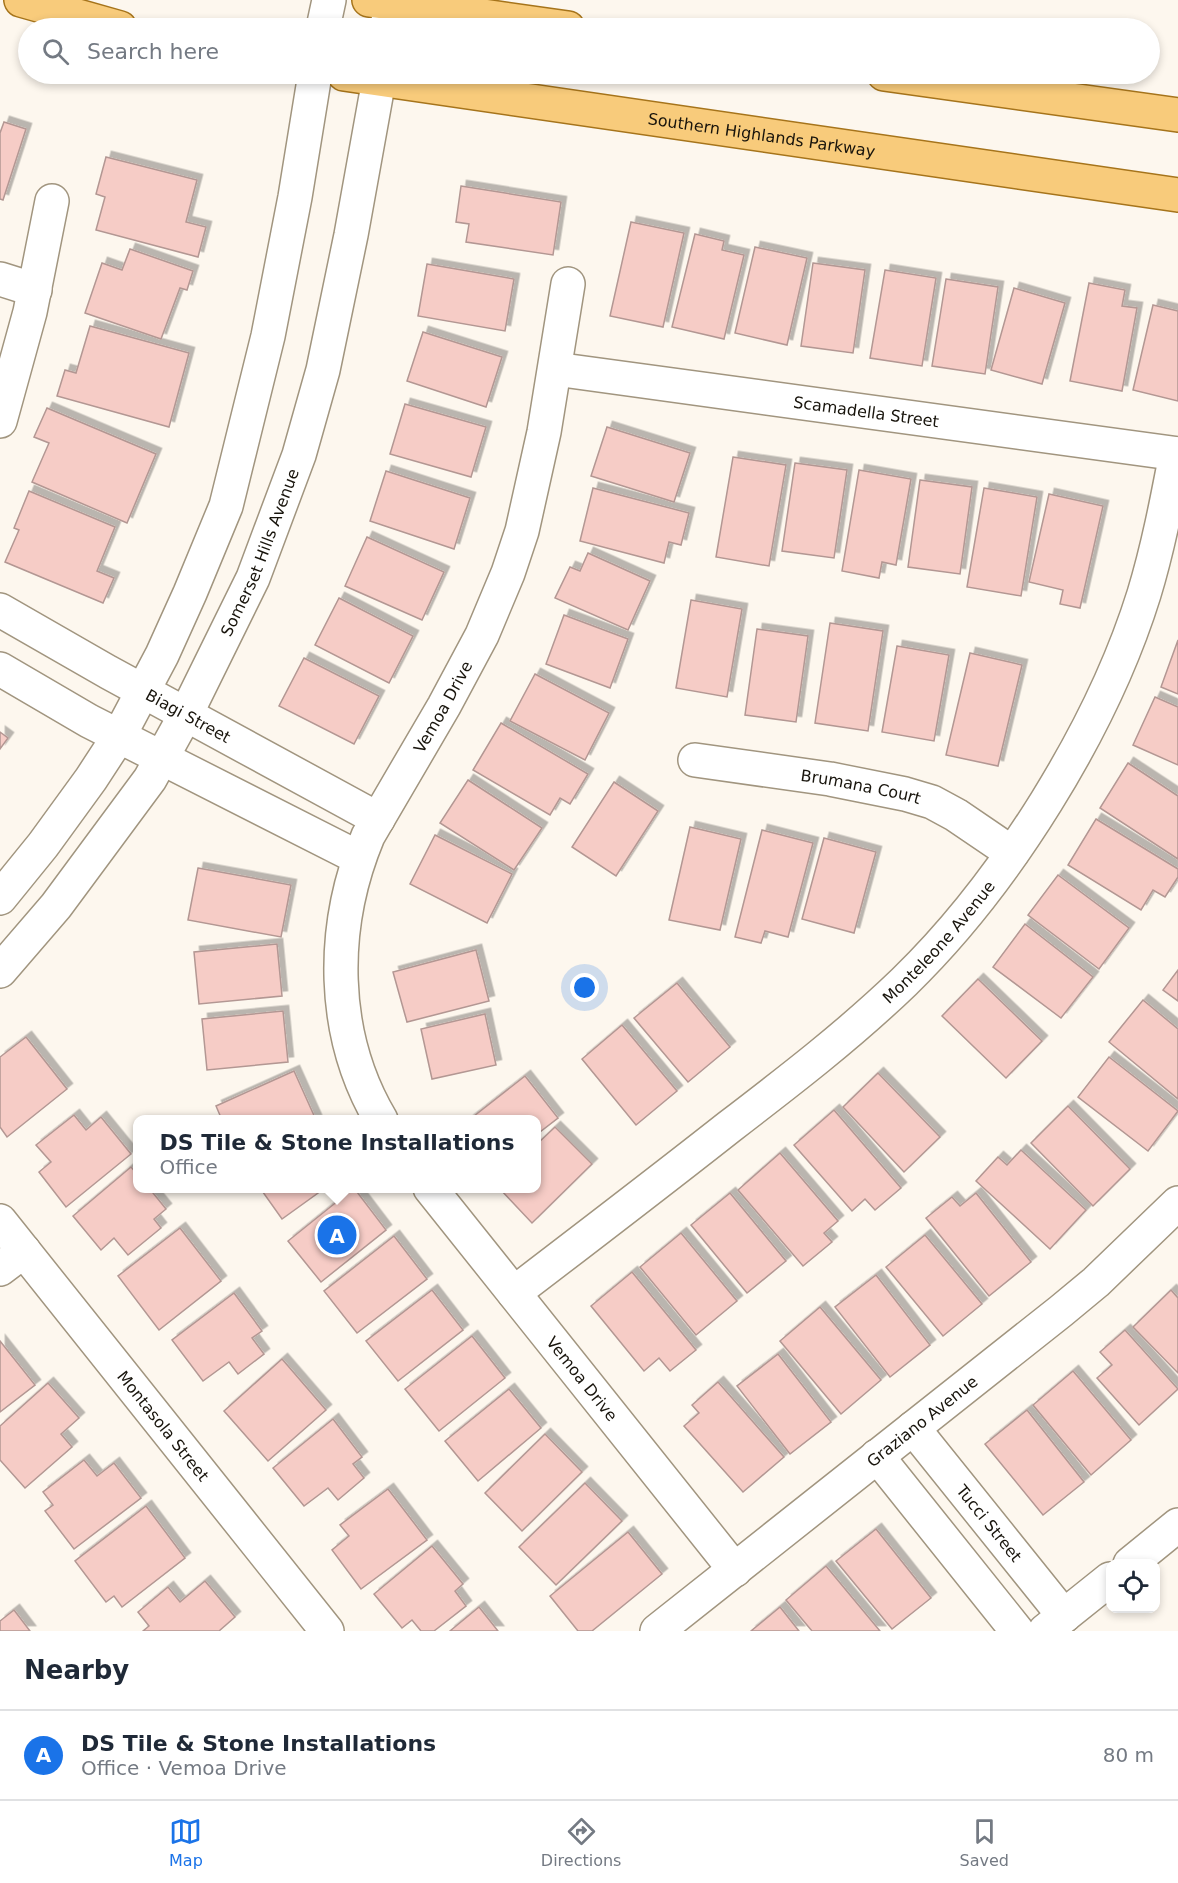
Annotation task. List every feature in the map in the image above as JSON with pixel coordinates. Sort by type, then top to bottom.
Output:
[{"type":"main road","points":[[21,0],[85,18]]},
{"type":"main road","points":[[385,8],[476,18]]},
{"type":"main road","name":"Southern Highlands Parkway","points":[[434,84],[1178,195]]},
{"type":"main road","points":[[956,84],[1178,115]]},
{"type":"street","points":[[325,18],[329,0]]},
{"type":"street","points":[[0,898],[92,779],[119,736],[144,692],[190,593],[226,507],[268,336],[296,197],[313,84]]},
{"type":"street","name":"Somerset Hills Avenue","points":[[0,971],[56,906],[118,823],[162,758],[254,578],[299,455],[322,370],[351,235],[379,84]]},
{"type":"street","points":[[0,420],[35,290],[52,201]]},
{"type":"street","points":[[0,279],[35,290]]},
{"type":"street","name":"Vemoa Drive","points":[[378,1115],[366,1095],[354,1061],[348,1041],[341,994],[341,946],[350,895],[359,858],[378,819],[482,635],[508,573],[522,531],[544,432],[568,284]]},
{"type":"street","name":"Scamadella Street","points":[[555,369],[1177,454]]},
{"type":"street","name":"Monteleone Avenue","points":[[514,1293],[841,1041],[906,981],[965,916],[1012,853],[1053,791],[1118,664],[1144,595],[1177,454]]},
{"type":"street","name":"Biagi Street","points":[[0,610],[144,692],[378,819]]},
{"type":"street","points":[[0,669],[119,736],[359,858]]},
{"type":"street","name":"Brumana Court","points":[[695,759],[830,779],[905,794],[932,802],[948,810],[1012,853]]},
{"type":"street","name":"Vemoa Drive","points":[[434,1193],[735,1570]]},
{"type":"street","name":"Graziano Avenue","points":[[657,1631],[1096,1282],[1178,1203]]},
{"type":"street","name":"Montasola Street","points":[[0,1221],[12,1260],[327,1631]]},
{"type":"street","name":"Tucci Street","points":[[913,1428],[1055,1623]]},
{"type":"street","points":[[877,1456],[1017,1631]]},
{"type":"street","points":[[1135,1559],[1178,1525]]},
{"type":"street","points":[[1055,1623],[1106,1582]]},
{"type":"building","points":[[4,122],[26,129],[3,200],[0,199],[0,133]]},
{"type":"building","points":[[106,157],[197,180],[186,222],[206,227],[198,257],[96,230],[105,197],[96,194]]},
{"type":"building","points":[[461,186],[561,202],[553,255],[466,242],[469,224],[456,222]]},
{"type":"building","points":[[631,222],[684,233],[663,327],[610,316]]},
{"type":"building","points":[[695,234],[724,241],[722,250],[744,255],[724,339],[672,327]]},
{"type":"building","points":[[755,247],[807,258],[787,345],[735,333]]},
{"type":"building","points":[[130,249],[193,271],[187,290],[180,288],[161,339],[85,313],[102,263],[122,270]]},
{"type":"building","points":[[813,263],[865,270],[853,353],[801,346]]},
{"type":"building","points":[[427,264],[514,279],[505,331],[418,316]]},
{"type":"building","points":[[885,270],[936,278],[922,366],[870,358]]},
{"type":"building","points":[[946,279],[998,287],[985,374],[932,366]]},
{"type":"building","points":[[1089,283],[1125,290],[1122,306],[1137,308],[1122,391],[1070,381]]},
{"type":"building","points":[[1014,288],[1065,303],[1042,384],[991,370]]},
{"type":"building","points":[[1153,305],[1178,311],[1178,401],[1133,390]]},
{"type":"building","points":[[90,326],[189,353],[169,427],[57,396],[65,370],[76,373]]},
{"type":"building","points":[[423,332],[502,357],[486,407],[407,381]]},
{"type":"building","points":[[405,404],[486,427],[471,477],[390,454]]},
{"type":"building","points":[[47,408],[156,454],[127,523],[32,482],[49,443],[34,437]]},
{"type":"building","points":[[607,427],[690,453],[674,502],[591,476]]},
{"type":"building","points":[[733,457],[786,465],[769,566],[716,557]]},
{"type":"building","points":[[795,463],[847,470],[834,558],[782,551]]},
{"type":"building","points":[[859,470],[911,479],[896,565],[882,562],[879,578],[842,571]]},
{"type":"building","points":[[386,471],[470,498],[454,549],[370,521]]},
{"type":"building","points":[[920,480],[972,487],[960,574],[908,567]]},
{"type":"building","points":[[593,488],[689,513],[681,545],[669,542],[664,563],[580,541]]},
{"type":"building","points":[[984,488],[1037,497],[1021,596],[967,587]]},
{"type":"building","points":[[29,491],[115,527],[97,571],[114,578],[103,603],[5,562],[19,530],[14,528]]},
{"type":"building","points":[[1049,494],[1103,506],[1080,608],[1060,604],[1063,590],[1029,582]]},
{"type":"building","points":[[367,537],[444,572],[422,620],[345,586]]},
{"type":"building","points":[[588,553],[650,581],[628,630],[555,598],[570,567],[580,571]]},
{"type":"building","points":[[339,598],[413,636],[389,683],[315,645]]},
{"type":"building","points":[[691,600],[742,609],[727,697],[676,688]]},
{"type":"building","points":[[564,615],[628,639],[610,688],[546,664]]},
{"type":"building","points":[[830,623],[883,631],[868,731],[815,723]]},
{"type":"building","points":[[757,629],[808,636],[796,722],[745,715]]},
{"type":"building","points":[[1178,640],[1178,694],[1161,687]]},
{"type":"building","points":[[897,646],[949,655],[934,741],[882,732]]},
{"type":"building","points":[[970,653],[1022,665],[998,766],[946,755]]},
{"type":"building","points":[[304,658],[379,696],[354,744],[279,706]]},
{"type":"building","points":[[535,674],[609,713],[585,760],[510,721]]},
{"type":"building","points":[[1155,697],[1178,707],[1178,765],[1133,745]]},
{"type":"building","points":[[501,723],[588,774],[570,804],[560,798],[550,815],[473,770]]},
{"type":"building","points":[[0,732],[8,738],[0,749]]},
{"type":"building","points":[[1128,763],[1178,796],[1178,859],[1100,808]]},
{"type":"building","points":[[468,780],[542,828],[514,870],[440,823]]},
{"type":"building","points":[[614,782],[658,811],[616,876],[572,847]]},
{"type":"building","points":[[1096,819],[1178,869],[1178,877],[1165,897],[1153,890],[1141,910],[1068,865]]},
{"type":"building","points":[[690,827],[741,839],[720,930],[669,920]]},
{"type":"building","points":[[762,830],[813,843],[788,937],[765,931],[761,943],[735,937]]},
{"type":"building","points":[[435,835],[512,874],[487,923],[410,884]]},
{"type":"building","points":[[824,838],[876,852],[854,933],[802,919]]},
{"type":"building","points":[[198,868],[291,885],[281,937],[188,920]]},
{"type":"building","points":[[1058,875],[1129,928],[1099,969],[1028,915]]},
{"type":"building","points":[[1025,924],[1093,977],[1061,1018],[993,967]]},
{"type":"building","points":[[277,944],[282,996],[199,1004],[194,952]]},
{"type":"building","points":[[476,950],[489,1001],[407,1022],[393,972]]},
{"type":"building","points":[[1178,970],[1178,1001],[1163,990]]},
{"type":"building","points":[[978,979],[1042,1041],[1006,1078],[942,1016]]},
{"type":"building","points":[[677,983],[730,1047],[688,1082],[634,1018]]},
{"type":"building","points":[[1143,1000],[1178,1029],[1178,1099],[1109,1042]]},
{"type":"building","points":[[283,1011],[288,1062],[207,1070],[202,1019]]},
{"type":"building","points":[[485,1014],[496,1065],[432,1079],[421,1029]]},
{"type":"building","points":[[622,1025],[677,1091],[636,1125],[582,1059]]},
{"type":"building","points":[[26,1037],[67,1089],[7,1137],[0,1127],[0,1057]]},
{"type":"building","points":[[1109,1057],[1178,1111],[1148,1151],[1078,1097]]},
{"type":"building","points":[[294,1071],[314,1115],[220,1115],[216,1106]]},
{"type":"building","points":[[878,1073],[940,1137],[904,1172],[843,1107]]},
{"type":"building","points":[[525,1076],[558,1118],[541,1131],[541,1115],[475,1115]]},
{"type":"building","points":[[1068,1106],[1130,1169],[1093,1206],[1031,1143]]},
{"type":"building","points":[[834,1110],[901,1188],[875,1210],[865,1199],[852,1211],[794,1145]]},
{"type":"building","points":[[74,1115],[86,1130],[101,1117],[131,1154],[66,1207],[39,1172],[51,1162],[36,1145]]},
{"type":"building","points":[[555,1127],[592,1164],[532,1223],[504,1193],[541,1193],[541,1140]]},
{"type":"building","points":[[1021,1150],[1086,1210],[1050,1249],[976,1181],[998,1157],[1007,1165]]},
{"type":"building","points":[[780,1153],[838,1221],[824,1233],[832,1242],[803,1266],[738,1190]]},
{"type":"building","points":[[131,1167],[133,1169],[133,1193],[153,1193],[166,1209],[154,1219],[161,1228],[128,1255],[114,1238],[101,1250],[73,1216]]},
{"type":"building","points":[[264,1193],[318,1193],[282,1219]]},
{"type":"building","points":[[348,1193],[358,1193],[386,1230],[321,1282],[288,1241]]},
{"type":"building","points":[[730,1193],[786,1261],[747,1293],[691,1225]]},
{"type":"building","points":[[976,1193],[1031,1262],[989,1296],[926,1218],[952,1197],[960,1206]]},
{"type":"building","points":[[180,1228],[221,1281],[159,1330],[118,1276]]},
{"type":"building","points":[[681,1233],[737,1301],[696,1335],[640,1267]]},
{"type":"building","points":[[925,1235],[982,1304],[943,1336],[886,1267]]},
{"type":"building","points":[[394,1236],[427,1279],[357,1333],[324,1291]]},
{"type":"building","points":[[632,1272],[696,1350],[670,1371],[659,1358],[644,1371],[591,1306]]},
{"type":"building","points":[[876,1275],[930,1345],[890,1377],[835,1307]]},
{"type":"building","points":[[432,1290],[463,1330],[398,1381],[366,1341]]},
{"type":"building","points":[[1171,1290],[1178,1298],[1178,1373],[1133,1327]]},
{"type":"building","points":[[234,1293],[262,1331],[252,1338],[264,1354],[238,1374],[229,1362],[203,1381],[172,1340]]},
{"type":"building","points":[[820,1307],[881,1380],[841,1414],[780,1341]]},
{"type":"building","points":[[1125,1330],[1178,1389],[1139,1425],[1097,1378],[1112,1365],[1100,1352]]},
{"type":"building","points":[[472,1336],[505,1378],[439,1431],[405,1389]]},
{"type":"building","points":[[0,1341],[35,1385],[0,1412]]},
{"type":"building","points":[[778,1354],[831,1422],[790,1454],[737,1386]]},
{"type":"building","points":[[282,1359],[326,1410],[268,1461],[224,1411]]},
{"type":"building","points":[[1073,1371],[1131,1440],[1091,1475],[1033,1405]]},
{"type":"building","points":[[718,1382],[784,1457],[743,1492],[684,1426],[699,1413],[692,1405]]},
{"type":"building","points":[[48,1383],[79,1418],[61,1434],[72,1447],[25,1488],[0,1460],[0,1426]]},
{"type":"building","points":[[509,1389],[541,1428],[478,1481],[445,1441]]},
{"type":"building","points":[[1027,1410],[1084,1482],[1043,1515],[985,1444]]},
{"type":"building","points":[[333,1419],[362,1457],[353,1464],[364,1478],[338,1500],[328,1488],[304,1506],[273,1468]]},
{"type":"building","points":[[545,1434],[582,1472],[522,1531],[485,1493]]},
{"type":"building","points":[[84,1460],[97,1476],[114,1463],[141,1498],[74,1549],[45,1511],[53,1505],[43,1492]]},
{"type":"building","points":[[585,1483],[622,1521],[556,1585],[519,1547]]},
{"type":"building","points":[[388,1489],[427,1540],[361,1589],[332,1550],[349,1536],[340,1525]]},
{"type":"building","points":[[146,1506],[185,1558],[122,1607],[114,1596],[106,1602],[75,1561]]},
{"type":"building","points":[[876,1529],[931,1598],[892,1629],[836,1561]]},
{"type":"building","points":[[628,1532],[662,1574],[592,1631],[578,1631],[550,1596]]},
{"type":"building","points":[[432,1546],[463,1584],[455,1591],[466,1606],[434,1631],[421,1631],[412,1620],[402,1628],[374,1594]]},
{"type":"building","points":[[826,1566],[880,1631],[812,1631],[786,1600]]},
{"type":"building","points":[[205,1581],[235,1617],[219,1631],[143,1631],[149,1626],[138,1612],[168,1587],[180,1602]]},
{"type":"building","points":[[479,1607],[498,1631],[450,1631]]},
{"type":"building","points":[[780,1607],[799,1631],[751,1631]]},
{"type":"building","points":[[14,1610],[30,1631],[0,1631],[0,1621]]},
{"type":"place","name":"DS Tile & Stone Installations","points":[[337,1235]]}]
